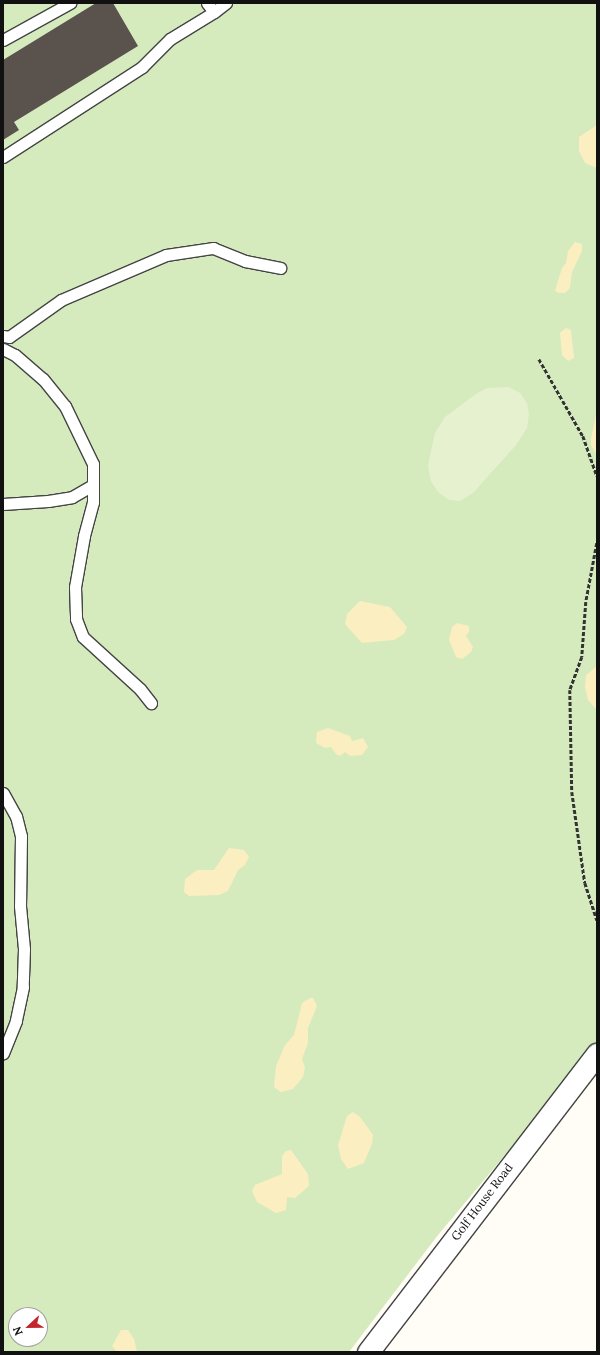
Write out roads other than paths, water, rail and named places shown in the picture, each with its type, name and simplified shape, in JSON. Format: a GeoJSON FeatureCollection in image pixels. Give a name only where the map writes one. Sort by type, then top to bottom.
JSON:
{"type":"FeatureCollection","features":[{"type":"Feature","properties":{"kind":"street","name":"Golf House Road"},"geometry":{"type":"LineString","coordinates":[[368,1352],[597,1054]]}},
{"type":"Feature","properties":{"kind":"lane"},"geometry":{"type":"LineString","coordinates":[[3,40],[70,3]]}},
{"type":"Feature","properties":{"kind":"lane"},"geometry":{"type":"LineString","coordinates":[[3,157],[142,67],[170,39],[210,7],[226,3]]}},
{"type":"Feature","properties":{"kind":"lane"},"geometry":{"type":"LineString","coordinates":[[5,339],[61,300],[166,255],[213,248],[245,261],[280,268]]}},
{"type":"Feature","properties":{"kind":"lane"},"geometry":{"type":"LineString","coordinates":[[3,349],[15,355],[43,379],[65,406],[93,464],[93,502],[84,536],[75,587],[76,619],[83,637],[140,689],[151,703]]}},
{"type":"Feature","properties":{"kind":"lane"},"geometry":{"type":"LineString","coordinates":[[3,504],[48,502],[72,497],[93,485]]}},
{"type":"Feature","properties":{"kind":"lane"},"geometry":{"type":"LineString","coordinates":[[3,793],[16,816],[21,836],[20,906],[24,950],[23,988],[16,1022],[3,1053]]}}]}
